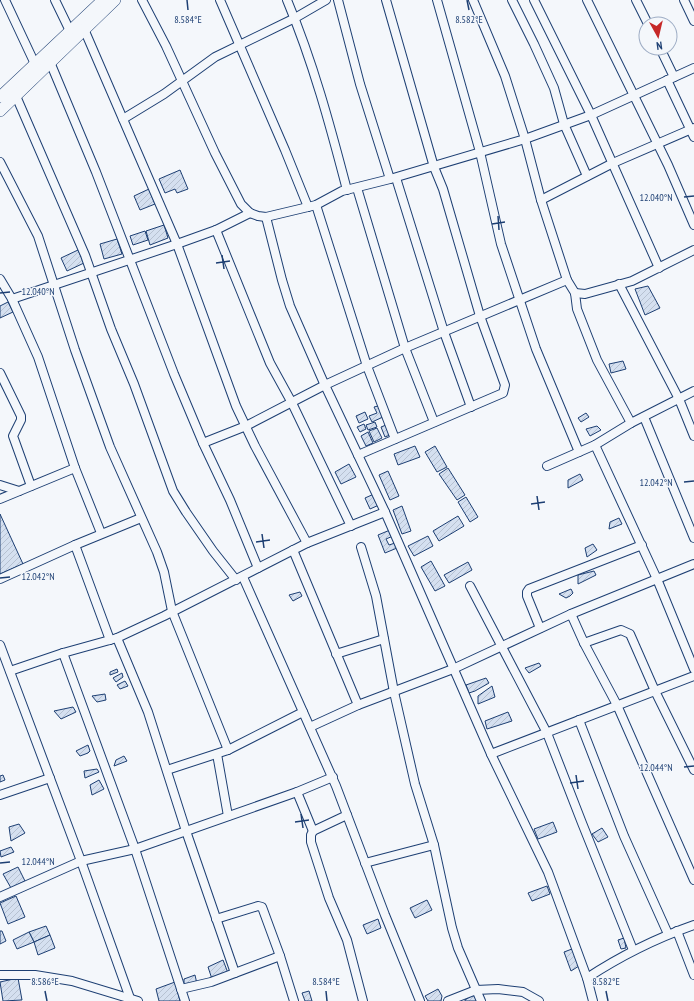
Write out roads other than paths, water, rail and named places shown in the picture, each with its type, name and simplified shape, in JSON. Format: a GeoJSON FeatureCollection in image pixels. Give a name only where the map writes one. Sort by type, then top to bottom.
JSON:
{"type":"FeatureCollection","features":[{"type":"Feature","properties":{"kind":"main road"},"geometry":{"type":"LineString","coordinates":[[0,111],[35,64],[103,0]]}},
{"type":"Feature","properties":{"kind":"main road"},"geometry":{"type":"LineString","coordinates":[[0,97],[13,92],[50,62],[115,0]]}},
{"type":"Feature","properties":{"kind":"street"},"geometry":{"type":"LineString","coordinates":[[5,0],[35,64]]}},
{"type":"Feature","properties":{"kind":"street"},"geometry":{"type":"LineString","coordinates":[[55,0],[70,31]]}},
{"type":"Feature","properties":{"kind":"street"},"geometry":{"type":"LineString","coordinates":[[142,0],[182,81],[215,154],[241,204],[250,213],[266,217],[312,206],[342,191],[434,167],[524,139],[591,115],[694,68]]}},
{"type":"Feature","properties":{"kind":"street"},"geometry":{"type":"LineString","coordinates":[[220,0],[285,150],[312,206],[367,366],[395,439]]}},
{"type":"Feature","properties":{"kind":"street"},"geometry":{"type":"LineString","coordinates":[[287,0],[302,35],[326,111],[347,190]]}},
{"type":"Feature","properties":{"kind":"street"},"geometry":{"type":"LineString","coordinates":[[123,119],[164,94],[215,58],[295,18],[326,0]]}},
{"type":"Feature","properties":{"kind":"street"},"geometry":{"type":"LineString","coordinates":[[338,0],[360,84],[471,407]]}},
{"type":"Feature","properties":{"kind":"street"},"geometry":{"type":"LineString","coordinates":[[358,455],[503,393],[505,389],[505,385],[480,316],[443,189],[434,167],[386,0]]}},
{"type":"Feature","properties":{"kind":"street"},"geometry":{"type":"LineString","coordinates":[[437,0],[480,152],[501,244],[536,349],[579,452]]}},
{"type":"Feature","properties":{"kind":"street"},"geometry":{"type":"LineString","coordinates":[[473,0],[505,76],[541,200],[567,280],[575,293],[577,309],[597,360],[631,423]]}},
{"type":"Feature","properties":{"kind":"street"},"geometry":{"type":"LineString","coordinates":[[512,0],[554,88],[564,124],[587,176]]}},
{"type":"Feature","properties":{"kind":"street"},"geometry":{"type":"LineString","coordinates":[[534,0],[591,115],[659,268]]}},
{"type":"Feature","properties":{"kind":"street"},"geometry":{"type":"LineString","coordinates":[[587,0],[658,144],[694,225]]}},
{"type":"Feature","properties":{"kind":"street"},"geometry":{"type":"LineString","coordinates":[[636,0],[644,16]]}},
{"type":"Feature","properties":{"kind":"street"},"geometry":{"type":"LineString","coordinates":[[684,0],[694,21]]}},
{"type":"Feature","properties":{"kind":"street"},"geometry":{"type":"LineString","coordinates":[[84,29],[177,244],[236,406],[255,446],[307,543]]}},
{"type":"Feature","properties":{"kind":"street"},"geometry":{"type":"LineString","coordinates":[[541,200],[613,163],[693,131],[663,56]]}},
{"type":"Feature","properties":{"kind":"street"},"geometry":{"type":"LineString","coordinates":[[50,62],[96,172],[174,374],[203,443],[230,500],[258,568]]}},
{"type":"Feature","properties":{"kind":"street"},"geometry":{"type":"LineString","coordinates":[[13,92],[92,272],[111,328],[134,384],[173,491],[213,551],[239,578],[304,712],[348,815],[385,915],[420,1001]]}},
{"type":"Feature","properties":{"kind":"street"},"geometry":{"type":"LineString","coordinates":[[0,162],[38,236],[75,350],[110,447],[157,552],[164,572],[172,611],[228,750]]}},
{"type":"Feature","properties":{"kind":"street"},"geometry":{"type":"LineString","coordinates":[[357,188],[405,348],[434,422]]}},
{"type":"Feature","properties":{"kind":"street"},"geometry":{"type":"LineString","coordinates":[[12,299],[216,230],[250,213]]}},
{"type":"Feature","properties":{"kind":"street"},"geometry":{"type":"LineString","coordinates":[[266,217],[290,306],[385,512],[491,754],[548,872],[587,978],[593,1001]]}},
{"type":"Feature","properties":{"kind":"street"},"geometry":{"type":"LineString","coordinates":[[216,230],[260,342],[292,402],[351,526]]}},
{"type":"Feature","properties":{"kind":"street"},"geometry":{"type":"LineString","coordinates":[[575,293],[585,294],[632,280],[694,250]]}},
{"type":"Feature","properties":{"kind":"street"},"geometry":{"type":"LineString","coordinates":[[0,279],[12,299],[42,369],[75,468],[101,533]]}},
{"type":"Feature","properties":{"kind":"street"},"geometry":{"type":"LineString","coordinates":[[203,443],[246,426],[326,385],[405,348],[567,280]]}},
{"type":"Feature","properties":{"kind":"street"},"geometry":{"type":"LineString","coordinates":[[619,284],[679,399],[694,436]]}},
{"type":"Feature","properties":{"kind":"street"},"geometry":{"type":"LineString","coordinates":[[0,373],[21,416],[21,420],[13,436],[31,486]]}},
{"type":"Feature","properties":{"kind":"street"},"geometry":{"type":"LineString","coordinates":[[547,466],[595,445],[631,423],[694,391]]}},
{"type":"Feature","properties":{"kind":"street"},"geometry":{"type":"LineString","coordinates":[[644,417],[694,538]]}},
{"type":"Feature","properties":{"kind":"street"},"geometry":{"type":"LineString","coordinates":[[595,445],[642,545],[694,669]]}},
{"type":"Feature","properties":{"kind":"street"},"geometry":{"type":"LineString","coordinates":[[0,499],[75,468]]}},
{"type":"Feature","properties":{"kind":"street"},"geometry":{"type":"LineString","coordinates":[[0,484],[19,491]]}},
{"type":"Feature","properties":{"kind":"street"},"geometry":{"type":"LineString","coordinates":[[10,670],[63,652],[113,639],[164,616],[307,543],[385,512]]}},
{"type":"Feature","properties":{"kind":"street"},"geometry":{"type":"LineString","coordinates":[[0,579],[75,544],[141,518]]}},
{"type":"Feature","properties":{"kind":"street"},"geometry":{"type":"LineString","coordinates":[[75,544],[113,639],[148,712],[186,831],[235,973]]}},
{"type":"Feature","properties":{"kind":"street"},"geometry":{"type":"LineString","coordinates":[[540,628],[527,596],[529,589],[642,545]]}},
{"type":"Feature","properties":{"kind":"street"},"geometry":{"type":"LineString","coordinates":[[361,547],[376,596],[394,692],[414,784],[434,845],[452,928],[458,948],[481,1001]]}},
{"type":"Feature","properties":{"kind":"street"},"geometry":{"type":"LineString","coordinates":[[293,550],[358,706]]}},
{"type":"Feature","properties":{"kind":"street"},"geometry":{"type":"LineString","coordinates":[[310,727],[358,706],[453,669],[571,614],[694,564]]}},
{"type":"Feature","properties":{"kind":"street"},"geometry":{"type":"LineString","coordinates":[[470,586],[503,646],[547,733],[633,950]]}},
{"type":"Feature","properties":{"kind":"street"},"geometry":{"type":"LineString","coordinates":[[571,614],[584,643],[618,706],[694,880]]}},
{"type":"Feature","properties":{"kind":"street"},"geometry":{"type":"LineString","coordinates":[[584,643],[621,630],[630,634],[655,691],[694,770]]}},
{"type":"Feature","properties":{"kind":"street"},"geometry":{"type":"LineString","coordinates":[[336,654],[384,639]]}},
{"type":"Feature","properties":{"kind":"street"},"geometry":{"type":"LineString","coordinates":[[0,645],[133,1000]]}},
{"type":"Feature","properties":{"kind":"street"},"geometry":{"type":"LineString","coordinates":[[63,652],[135,849],[185,1001]]}},
{"type":"Feature","properties":{"kind":"street"},"geometry":{"type":"LineString","coordinates":[[491,754],[694,676]]}},
{"type":"Feature","properties":{"kind":"street"},"geometry":{"type":"LineString","coordinates":[[167,770],[228,750],[304,712]]}},
{"type":"Feature","properties":{"kind":"street"},"geometry":{"type":"LineString","coordinates":[[579,720],[624,836],[668,934]]}},
{"type":"Feature","properties":{"kind":"street"},"geometry":{"type":"LineString","coordinates":[[217,754],[228,816]]}},
{"type":"Feature","properties":{"kind":"street"},"geometry":{"type":"LineString","coordinates":[[0,897],[81,861],[135,849],[297,792],[332,777]]}},
{"type":"Feature","properties":{"kind":"street"},"geometry":{"type":"LineString","coordinates":[[0,795],[50,778]]}},
{"type":"Feature","properties":{"kind":"street"},"geometry":{"type":"LineString","coordinates":[[297,792],[313,831],[311,835],[314,853],[329,898],[347,940],[364,1001]]}},
{"type":"Feature","properties":{"kind":"street"},"geometry":{"type":"LineString","coordinates":[[313,831],[348,815]]}},
{"type":"Feature","properties":{"kind":"street"},"geometry":{"type":"LineString","coordinates":[[365,863],[434,845]]}},
{"type":"Feature","properties":{"kind":"street"},"geometry":{"type":"LineString","coordinates":[[216,920],[258,906],[262,907],[280,956],[294,1001]]}},
{"type":"Feature","properties":{"kind":"street"},"geometry":{"type":"LineString","coordinates":[[587,978],[633,950],[668,934],[694,925]]}},
{"type":"Feature","properties":{"kind":"street"},"geometry":{"type":"LineString","coordinates":[[676,931],[694,975]]}},
{"type":"Feature","properties":{"kind":"street"},"geometry":{"type":"LineString","coordinates":[[181,989],[211,982],[280,956]]}},
{"type":"Feature","properties":{"kind":"street"},"geometry":{"type":"LineString","coordinates":[[0,975],[35,975],[72,981],[133,1000]]}},
{"type":"Feature","properties":{"kind":"street"},"geometry":{"type":"LineString","coordinates":[[448,1001],[476,990],[498,989],[523,992],[539,1001]]}}]}
